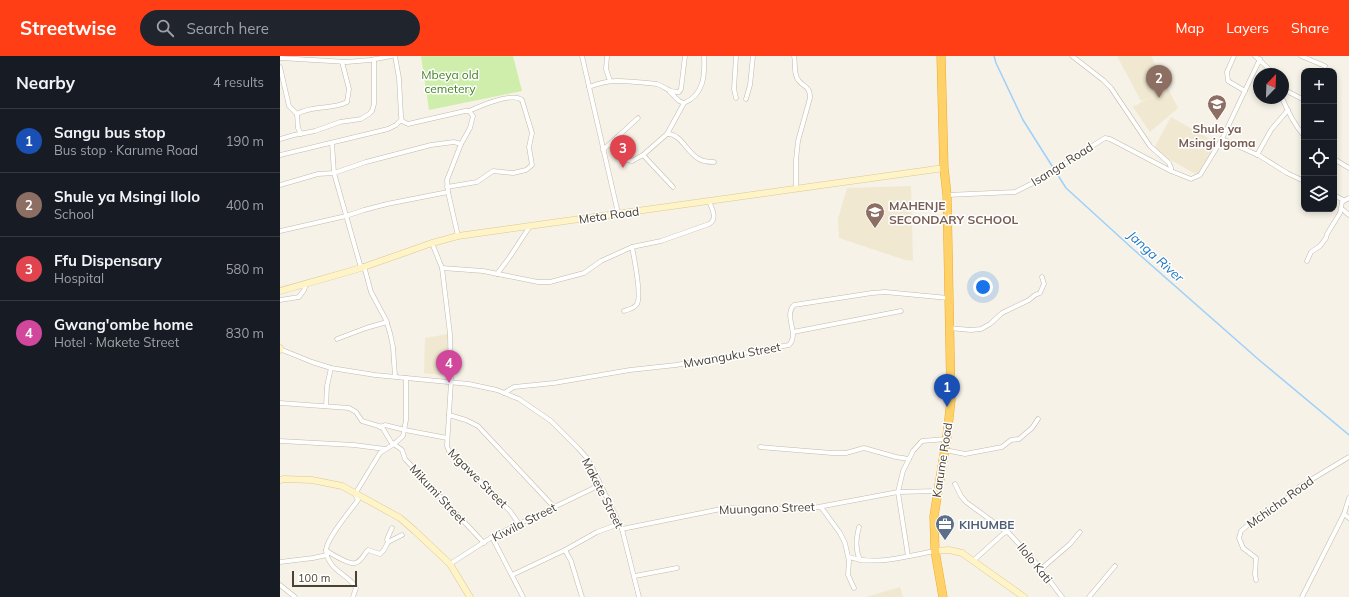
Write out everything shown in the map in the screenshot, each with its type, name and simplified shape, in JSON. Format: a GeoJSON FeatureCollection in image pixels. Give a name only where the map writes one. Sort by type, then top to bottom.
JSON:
{"type":"FeatureCollection","features":[{"type":"Feature","properties":{"kind":"highway","name":"Karume Road"},"geometry":{"type":"LineString","coordinates":[[941,56],[944,168],[947,195],[951,400],[934,516],[935,551],[943,597]]}},
{"type":"Feature","properties":{"kind":"street"},"geometry":{"type":"LineString","coordinates":[[280,58],[342,62],[374,60],[392,56]]}},
{"type":"Feature","properties":{"kind":"street"},"geometry":{"type":"LineString","coordinates":[[280,155],[388,129],[396,125],[401,120],[399,78],[395,56]]}},
{"type":"Feature","properties":{"kind":"street"},"geometry":{"type":"LineString","coordinates":[[582,56],[618,214]]}},
{"type":"Feature","properties":{"kind":"street"},"geometry":{"type":"LineString","coordinates":[[607,56],[606,69],[610,81]]}},
{"type":"Feature","properties":{"kind":"street"},"geometry":{"type":"LineString","coordinates":[[670,92],[678,92],[681,89],[685,56]]}},
{"type":"Feature","properties":{"kind":"street"},"geometry":{"type":"LineString","coordinates":[[610,145],[630,162],[643,154],[667,134],[684,103],[689,101],[694,96],[703,81],[704,56]]}},
{"type":"Feature","properties":{"kind":"street"},"geometry":{"type":"LineString","coordinates":[[736,56],[734,89],[736,98]]}},
{"type":"Feature","properties":{"kind":"street"},"geometry":{"type":"LineString","coordinates":[[746,99],[750,85],[753,56]]}},
{"type":"Feature","properties":{"kind":"street"},"geometry":{"type":"LineString","coordinates":[[794,56],[796,76],[810,92],[810,98],[798,141],[796,188]]}},
{"type":"Feature","properties":{"kind":"street"},"geometry":{"type":"LineString","coordinates":[[1072,56],[1111,88],[1150,146],[1169,163],[1171,171],[1191,180],[1200,175],[1222,139],[1260,59]]}},
{"type":"Feature","properties":{"kind":"street"},"geometry":{"type":"LineString","coordinates":[[1234,56],[1227,72],[1228,82],[1245,91]]}},
{"type":"Feature","properties":{"kind":"street"},"geometry":{"type":"LineString","coordinates":[[1255,56],[1268,68]]}},
{"type":"Feature","properties":{"kind":"street"},"geometry":{"type":"LineString","coordinates":[[1301,56],[1325,66]]}},
{"type":"Feature","properties":{"kind":"street"},"geometry":{"type":"LineString","coordinates":[[280,139],[315,131],[340,122],[361,119],[370,114],[374,104],[374,60]]}},
{"type":"Feature","properties":{"kind":"street"},"geometry":{"type":"LineString","coordinates":[[297,114],[313,108],[334,107],[347,102],[349,89],[342,62]]}},
{"type":"Feature","properties":{"kind":"street"},"geometry":{"type":"LineString","coordinates":[[280,67],[289,106],[297,114],[298,128],[301,134]]}},
{"type":"Feature","properties":{"kind":"street"},"geometry":{"type":"LineString","coordinates":[[589,87],[610,81],[622,80],[657,84],[662,85],[679,101],[684,103]]}},
{"type":"Feature","properties":{"kind":"street"},"geometry":{"type":"LineString","coordinates":[[1289,92],[1301,98]]}},
{"type":"Feature","properties":{"kind":"street"},"geometry":{"type":"LineString","coordinates":[[280,231],[346,216],[364,210],[477,182],[493,171],[513,173],[526,170],[532,165],[529,147],[532,130],[520,98],[513,97],[490,102],[469,111],[465,110],[408,124],[401,120]]}},
{"type":"Feature","properties":{"kind":"street"},"geometry":{"type":"LineString","coordinates":[[1285,104],[1301,132]]}},
{"type":"Feature","properties":{"kind":"street"},"geometry":{"type":"LineString","coordinates":[[1257,155],[1271,130],[1288,110]]}},
{"type":"Feature","properties":{"kind":"street"},"geometry":{"type":"LineString","coordinates":[[458,236],[447,189],[449,174],[473,118],[472,113],[469,111]]}},
{"type":"Feature","properties":{"kind":"street"},"geometry":{"type":"LineString","coordinates":[[603,150],[638,118]]}},
{"type":"Feature","properties":{"kind":"street"},"geometry":{"type":"LineString","coordinates":[[667,134],[673,134],[676,136],[697,159],[707,162],[714,162]]}},
{"type":"Feature","properties":{"kind":"street","name":"Isanga Road"},"geometry":{"type":"LineString","coordinates":[[947,195],[1016,192],[1049,175],[1057,168],[1105,138],[1110,139],[1171,171]]}},
{"type":"Feature","properties":{"kind":"street"},"geometry":{"type":"LineString","coordinates":[[1222,139],[1257,155],[1301,180]]}},
{"type":"Feature","properties":{"kind":"street"},"geometry":{"type":"LineString","coordinates":[[280,185],[318,174],[334,173],[366,162],[431,145],[454,142],[461,144]]}},
{"type":"Feature","properties":{"kind":"street"},"geometry":{"type":"LineString","coordinates":[[332,143],[334,173],[352,241],[371,292],[387,322],[393,347],[395,376]]}},
{"type":"Feature","properties":{"kind":"street"},"geometry":{"type":"LineString","coordinates":[[643,154],[673,187]]}},
{"type":"Feature","properties":{"kind":"street"},"geometry":{"type":"LineString","coordinates":[[1337,161],[1349,168]]}},
{"type":"Feature","properties":{"kind":"street","name":"Meta Road"},"geometry":{"type":"LineString","coordinates":[[280,291],[362,267],[432,243],[458,236],[944,168]]}},
{"type":"Feature","properties":{"kind":"street"},"geometry":{"type":"LineString","coordinates":[[1337,197],[1343,200],[1349,198]]}},
{"type":"Feature","properties":{"kind":"street"},"geometry":{"type":"LineString","coordinates":[[1307,261],[1311,252],[1320,246],[1326,238],[1342,209],[1341,204],[1343,200]]}},
{"type":"Feature","properties":{"kind":"street"},"geometry":{"type":"LineString","coordinates":[[442,268],[477,270],[538,282],[559,281],[584,273],[601,261],[632,247],[661,241],[713,222],[714,218],[709,201]]}},
{"type":"Feature","properties":{"kind":"street"},"geometry":{"type":"LineString","coordinates":[[1342,209],[1349,215]]}},
{"type":"Feature","properties":{"kind":"street"},"geometry":{"type":"LineString","coordinates":[[497,274],[530,226]]}},
{"type":"Feature","properties":{"kind":"street","name":"Mgawe Street"},"geometry":{"type":"LineString","coordinates":[[432,243],[442,268],[450,334],[451,382],[447,446],[449,451],[510,511],[519,524]]}},
{"type":"Feature","properties":{"kind":"street"},"geometry":{"type":"LineString","coordinates":[[624,311],[633,308],[639,299],[635,260],[632,247]]}},
{"type":"Feature","properties":{"kind":"street"},"geometry":{"type":"LineString","coordinates":[[949,328],[974,330],[981,329],[1002,313],[1040,293],[1044,284],[1042,277]]}},
{"type":"Feature","properties":{"kind":"street"},"geometry":{"type":"LineString","coordinates":[[280,300],[299,297],[306,284]]}},
{"type":"Feature","properties":{"kind":"street","name":"Mwanguku Street"},"geometry":{"type":"LineString","coordinates":[[504,393],[514,387],[554,383],[633,370],[676,365],[789,345],[794,337],[790,312],[794,305],[885,292],[948,298]]}},
{"type":"Feature","properties":{"kind":"street"},"geometry":{"type":"LineString","coordinates":[[793,332],[901,311]]}},
{"type":"Feature","properties":{"kind":"street"},"geometry":{"type":"LineString","coordinates":[[338,339],[366,328],[387,322]]}},
{"type":"Feature","properties":{"kind":"street","name":"Makete Street"},"geometry":{"type":"LineString","coordinates":[[280,349],[331,368],[375,375],[469,384],[504,393],[551,421],[587,458],[622,529],[635,576],[639,597]]}},
{"type":"Feature","properties":{"kind":"street"},"geometry":{"type":"LineString","coordinates":[[326,406],[327,386],[331,368]]}},
{"type":"Feature","properties":{"kind":"street"},"geometry":{"type":"LineString","coordinates":[[355,494],[380,453],[403,436],[405,430],[406,378]]}},
{"type":"Feature","properties":{"kind":"street"},"geometry":{"type":"LineString","coordinates":[[280,403],[345,407],[353,409],[362,421],[380,427],[385,425],[447,438]]}},
{"type":"Feature","properties":{"kind":"street"},"geometry":{"type":"LineString","coordinates":[[449,415],[466,420],[478,426],[554,507]]}},
{"type":"Feature","properties":{"kind":"street"},"geometry":{"type":"LineString","coordinates":[[944,450],[965,454],[1002,447],[1011,440],[1019,439],[1032,428],[1038,419]]}},
{"type":"Feature","properties":{"kind":"street","name":"Mikumi Street"},"geometry":{"type":"LineString","coordinates":[[380,427],[394,444],[402,450],[405,459],[484,542]]}},
{"type":"Feature","properties":{"kind":"street"},"geometry":{"type":"LineString","coordinates":[[908,556],[898,492],[903,471],[913,451],[922,441],[946,439]]}},
{"type":"Feature","properties":{"kind":"street"},"geometry":{"type":"LineString","coordinates":[[280,441],[354,445],[385,449]]}},
{"type":"Feature","properties":{"kind":"street"},"geometry":{"type":"LineString","coordinates":[[760,447],[832,453],[846,453],[864,448],[896,457],[909,458]]}},
{"type":"Feature","properties":{"kind":"street","name":"Mchicha Road"},"geometry":{"type":"LineString","coordinates":[[1256,580],[1254,574],[1256,558],[1243,548],[1239,538],[1241,531],[1259,515],[1281,504],[1304,484],[1349,457]]}},
{"type":"Feature","properties":{"kind":"street"},"geometry":{"type":"LineString","coordinates":[[280,480],[312,480],[342,486],[400,518],[450,564],[470,597]]}},
{"type":"Feature","properties":{"kind":"street","name":"Ilolo Kati"},"geometry":{"type":"LineString","coordinates":[[956,484],[961,496],[966,502],[1006,532],[1026,551],[1062,597]]}},
{"type":"Feature","properties":{"kind":"street","name":"Kiwila Street"},"geometry":{"type":"LineString","coordinates":[[450,564],[492,537],[600,485]]}},
{"type":"Feature","properties":{"kind":"street","name":"Muungano Street"},"geometry":{"type":"LineString","coordinates":[[622,529],[726,508],[794,509],[821,507],[898,492],[937,491]]}},
{"type":"Feature","properties":{"kind":"street"},"geometry":{"type":"LineString","coordinates":[[353,597],[356,588],[354,584],[332,565],[326,550],[337,528],[358,500],[355,494]]}},
{"type":"Feature","properties":{"kind":"street"},"geometry":{"type":"LineString","coordinates":[[1302,597],[1344,514],[1349,498]]}},
{"type":"Feature","properties":{"kind":"street"},"geometry":{"type":"LineString","coordinates":[[821,507],[840,533],[845,543],[849,557],[848,576],[854,588]]}},
{"type":"Feature","properties":{"kind":"street"},"geometry":{"type":"LineString","coordinates":[[1344,514],[1349,518]]}},
{"type":"Feature","properties":{"kind":"street"},"geometry":{"type":"LineString","coordinates":[[512,575],[565,550],[597,532],[619,524]]}},
{"type":"Feature","properties":{"kind":"street"},"geometry":{"type":"LineString","coordinates":[[859,527],[856,551],[860,560]]}},
{"type":"Feature","properties":{"kind":"street"},"geometry":{"type":"LineString","coordinates":[[388,542],[387,536],[392,528]]}},
{"type":"Feature","properties":{"kind":"street"},"geometry":{"type":"LineString","coordinates":[[973,561],[1006,532]]}},
{"type":"Feature","properties":{"kind":"street"},"geometry":{"type":"LineString","coordinates":[[1041,569],[1070,544],[1080,532]]}},
{"type":"Feature","properties":{"kind":"street"},"geometry":{"type":"LineString","coordinates":[[326,550],[331,554],[354,564],[359,561],[368,550],[380,554],[388,542],[402,535]]}},
{"type":"Feature","properties":{"kind":"street"},"geometry":{"type":"LineString","coordinates":[[492,537],[523,597]]}},
{"type":"Feature","properties":{"kind":"street"},"geometry":{"type":"LineString","coordinates":[[565,550],[571,561],[582,597]]}},
{"type":"Feature","properties":{"kind":"street"},"geometry":{"type":"LineString","coordinates":[[849,557],[860,560],[876,561],[949,550],[962,553],[1024,597]]}},
{"type":"Feature","properties":{"kind":"street"},"geometry":{"type":"LineString","coordinates":[[280,562],[327,555]]}},
{"type":"Feature","properties":{"kind":"street"},"geometry":{"type":"LineString","coordinates":[[1089,597],[1115,566]]}},
{"type":"Feature","properties":{"kind":"street"},"geometry":{"type":"LineString","coordinates":[[635,576],[677,568]]}},
{"type":"Feature","properties":{"kind":"street"},"geometry":{"type":"LineString","coordinates":[[280,585],[295,597]]}},
{"type":"Feature","properties":{"kind":"shaded area"},"geometry":{"type":"Polygon","coordinates":[[[1117,56],[1151,56],[1178,108],[1150,132],[1133,107],[1150,97],[1141,101],[1117,56]]]}},
{"type":"Feature","properties":{"kind":"shaded area"},"geometry":{"type":"Polygon","coordinates":[[[1171,117],[1217,143],[1199,176],[1153,150],[1171,117]]]}},
{"type":"Feature","properties":{"kind":"shaded area","name":"MAHENJE SECONDARY SCHOOL"},"geometry":{"type":"Polygon","coordinates":[[[911,186],[913,261],[905,260],[839,238],[838,219],[847,188],[911,186]]]}},
{"type":"Feature","properties":{"kind":"shaded area"},"geometry":{"type":"Polygon","coordinates":[[[448,334],[449,376],[424,373],[425,338],[448,334]]]}},
{"type":"Feature","properties":{"kind":"shaded area"},"geometry":{"type":"Polygon","coordinates":[[[900,587],[903,597],[866,597],[900,587]]]}},
{"type":"Feature","properties":{"kind":"green space","name":"Mbeya old cemetery"},"geometry":{"type":"Polygon","coordinates":[[[421,56],[513,56],[522,91],[429,110],[421,56]]]}},
{"type":"Feature","properties":{"kind":"waterway","name":"Janga River"},"geometry":{"type":"LineString","coordinates":[[994,56],[1023,120],[1066,188],[1258,359],[1349,435]]}},
{"type":"Feature","properties":{"kind":"place","name":"Shule ya Msingi Ilolo"},"geometry":{"type":"Point","coordinates":[1159,98]}},
{"type":"Feature","properties":{"kind":"place","name":"Shule ya Msingi Igoma"},"geometry":{"type":"Point","coordinates":[1217,121]}},
{"type":"Feature","properties":{"kind":"place","name":"Ffu Dispensary"},"geometry":{"type":"Point","coordinates":[623,168]}},
{"type":"Feature","properties":{"kind":"place","name":"MAHENJE SECONDARY SCHOOL"},"geometry":{"type":"Point","coordinates":[875,229]}},
{"type":"Feature","properties":{"kind":"place","name":"Gwang'ombe home"},"geometry":{"type":"Point","coordinates":[449,383]}},
{"type":"Feature","properties":{"kind":"place","name":"Sangu bus stop"},"geometry":{"type":"Point","coordinates":[947,407]}},
{"type":"Feature","properties":{"kind":"place","name":"KIHUMBE"},"geometry":{"type":"Point","coordinates":[945,541]}}]}
